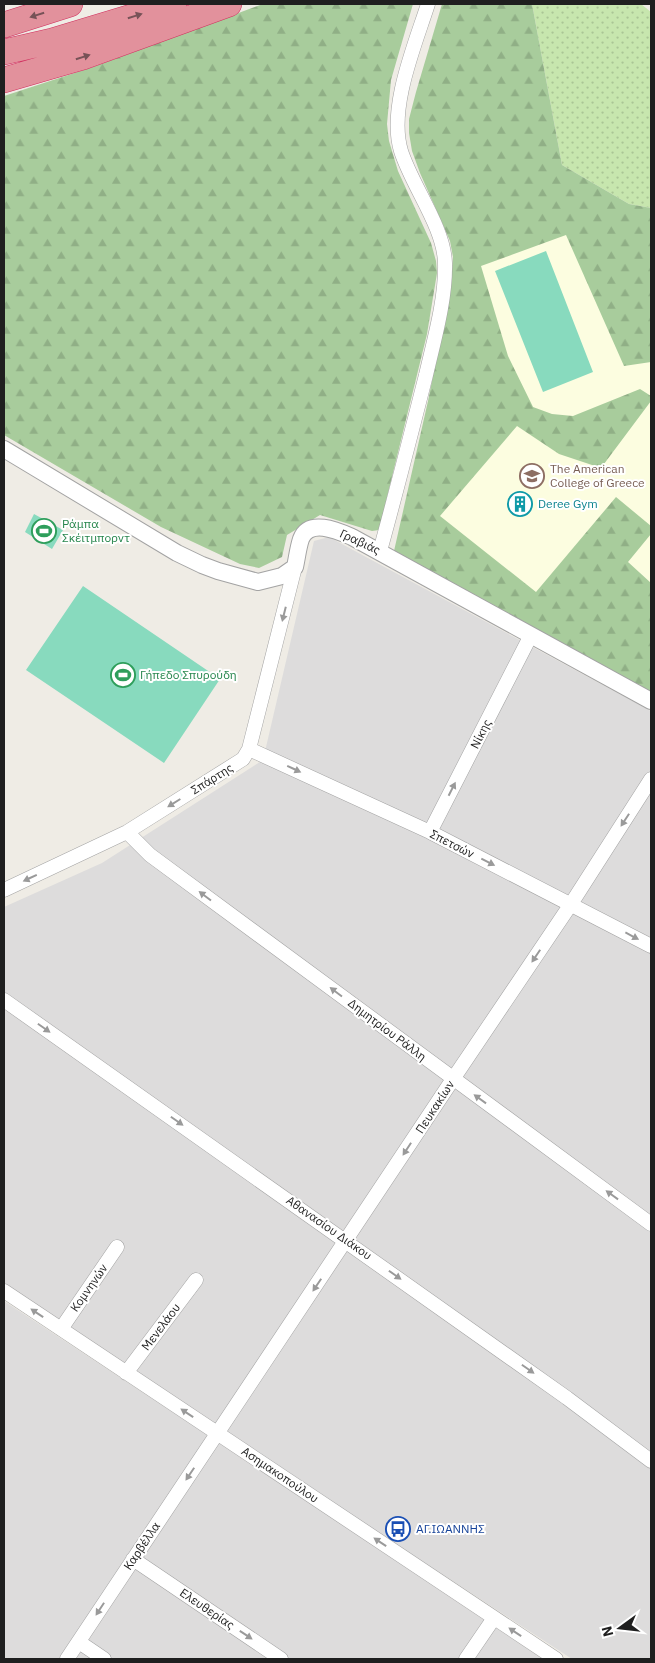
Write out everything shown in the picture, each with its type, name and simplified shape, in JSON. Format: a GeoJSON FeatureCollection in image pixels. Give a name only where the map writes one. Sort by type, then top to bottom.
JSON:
{"type":"FeatureCollection","features":[{"type":"Feature","properties":{"kind":"highway"},"geometry":{"type":"LineString","coordinates":[[4,24],[70,4]]}},
{"type":"Feature","properties":{"kind":"highway"},"geometry":{"type":"LineString","coordinates":[[4,52],[52,41],[174,4]]}},
{"type":"Feature","properties":{"kind":"highway"},"geometry":{"type":"LineString","coordinates":[[4,80],[83,57],[229,4]]}},
{"type":"Feature","properties":{"kind":"street"},"geometry":{"type":"LineString","coordinates":[[380,551],[435,334],[444,274],[445,262],[440,241],[401,151],[397,134],[397,116],[403,86],[428,4]]}},
{"type":"Feature","properties":{"kind":"street"},"geometry":{"type":"LineString","coordinates":[[4,449],[177,553],[202,565],[258,582],[282,576],[294,567]]}},
{"type":"Feature","properties":{"kind":"street","name":"Γραβιάς"},"geometry":{"type":"LineString","coordinates":[[294,567],[302,538],[309,531],[324,527],[352,537],[651,702]]}},
{"type":"Feature","properties":{"kind":"street","name":"Σπάρτης"},"geometry":{"type":"LineString","coordinates":[[4,890],[127,832],[238,763],[249,749],[294,567]]}},
{"type":"Feature","properties":{"kind":"street","name":"Νίκης"},"geometry":{"type":"LineString","coordinates":[[430,832],[531,635]]}},
{"type":"Feature","properties":{"kind":"street","name":"Σπετσών"},"geometry":{"type":"LineString","coordinates":[[249,749],[430,832],[651,946]]}},
{"type":"Feature","properties":{"kind":"street","name":"Πευκακίων"},"geometry":{"type":"LineString","coordinates":[[217,1434],[571,904],[651,779]]}},
{"type":"Feature","properties":{"kind":"street","name":"Δημητρίου Ράλλη"},"geometry":{"type":"LineString","coordinates":[[127,832],[150,855],[651,1224]]}},
{"type":"Feature","properties":{"kind":"street","name":"Αθανασίου Διάκου"},"geometry":{"type":"LineString","coordinates":[[4,1000],[568,1398],[651,1461]]}},
{"type":"Feature","properties":{"kind":"street","name":"Κομνηνών"},"geometry":{"type":"LineString","coordinates":[[61,1329],[117,1247]]}},
{"type":"Feature","properties":{"kind":"street","name":"Μενελάου"},"geometry":{"type":"LineString","coordinates":[[126,1373],[196,1280]]}},
{"type":"Feature","properties":{"kind":"street","name":"Ασημακοπούλου"},"geometry":{"type":"LineString","coordinates":[[4,1291],[556,1659]]}},
{"type":"Feature","properties":{"kind":"street","name":"Καρβέλλα"},"geometry":{"type":"LineString","coordinates":[[68,1659],[217,1434]]}},
{"type":"Feature","properties":{"kind":"street","name":"Ελευθερίας"},"geometry":{"type":"LineString","coordinates":[[133,1559],[281,1659]]}},
{"type":"Feature","properties":{"kind":"street"},"geometry":{"type":"LineString","coordinates":[[466,1659],[494,1618]]}},
{"type":"Feature","properties":{"kind":"street"},"geometry":{"type":"LineString","coordinates":[[79,1642],[104,1659]]}},
{"type":"Feature","properties":{"kind":"shaded area","name":"The American College of Greece"},"geometry":{"type":"Polygon","coordinates":[[[651,208],[651,691],[395,550],[430,401],[455,261],[651,208]]]}},
{"type":"Feature","properties":{"kind":"shaded area"},"geometry":{"type":"Polygon","coordinates":[[[329,537],[651,711],[651,1659],[572,1659],[4,1288],[4,907],[102,863],[263,760],[314,541],[329,537]]]}},
{"type":"Feature","properties":{"kind":"shaded area"},"geometry":{"type":"Polygon","coordinates":[[[4,1301],[218,1442],[543,1659],[4,1659],[4,1301]]]}},
{"type":"Feature","properties":{"kind":"green space"},"geometry":{"type":"Polygon","coordinates":[[[263,4],[413,4],[391,80],[387,124],[389,141],[398,171],[431,243],[437,273],[427,334],[379,530],[372,531],[320,515],[287,535],[282,557],[259,568],[240,564],[161,527],[4,435],[4,96],[93,67],[263,4]]]}},
{"type":"Feature","properties":{"kind":"green space","name":"The American College of Greece"},"geometry":{"type":"Polygon","coordinates":[[[442,4],[532,4],[562,165],[629,204],[651,208],[651,362],[624,366],[566,235],[481,266],[508,356],[533,407],[552,414],[573,416],[640,389],[651,396],[651,401],[601,468],[559,454],[517,426],[440,516],[536,592],[616,497],[651,526],[651,534],[628,562],[651,583],[651,693],[394,551],[428,401],[451,285],[453,257],[450,241],[420,173],[412,151],[409,133],[409,119],[442,4]]]}},
{"type":"Feature","properties":{"kind":"green space"},"geometry":{"type":"Polygon","coordinates":[[[532,4],[641,4],[651,12],[651,208],[629,204],[562,165],[532,4]]]}},
{"type":"Feature","properties":{"kind":"green space"},"geometry":{"type":"Polygon","coordinates":[[[546,251],[593,372],[543,392],[495,271],[546,251]]]}},
{"type":"Feature","properties":{"kind":"green space","name":"Ράμπα Σκέιτμπορντ"},"geometry":{"type":"Polygon","coordinates":[[[34,514],[63,530],[52,549],[25,532],[34,514]]]}},
{"type":"Feature","properties":{"kind":"green space","name":"Γήπεδο Σπυρούδη"},"geometry":{"type":"Polygon","coordinates":[[[83,586],[220,679],[164,763],[26,670],[83,586]]]}},
{"type":"Feature","properties":{"kind":"place","name":"The American College of Greece"},"geometry":{"type":"Point","coordinates":[532,476]}},
{"type":"Feature","properties":{"kind":"place","name":"Deree Gym"},"geometry":{"type":"Point","coordinates":[520,504]}},
{"type":"Feature","properties":{"kind":"place","name":"Ράμπα Σκέιτμπορντ"},"geometry":{"type":"Point","coordinates":[44,531]}},
{"type":"Feature","properties":{"kind":"place","name":"Γήπεδο Σπυρούδη"},"geometry":{"type":"Point","coordinates":[123,675]}},
{"type":"Feature","properties":{"kind":"place","name":"ΑΓ.ΙΩΑΝΝΗΣ"},"geometry":{"type":"Point","coordinates":[398,1529]}}]}
